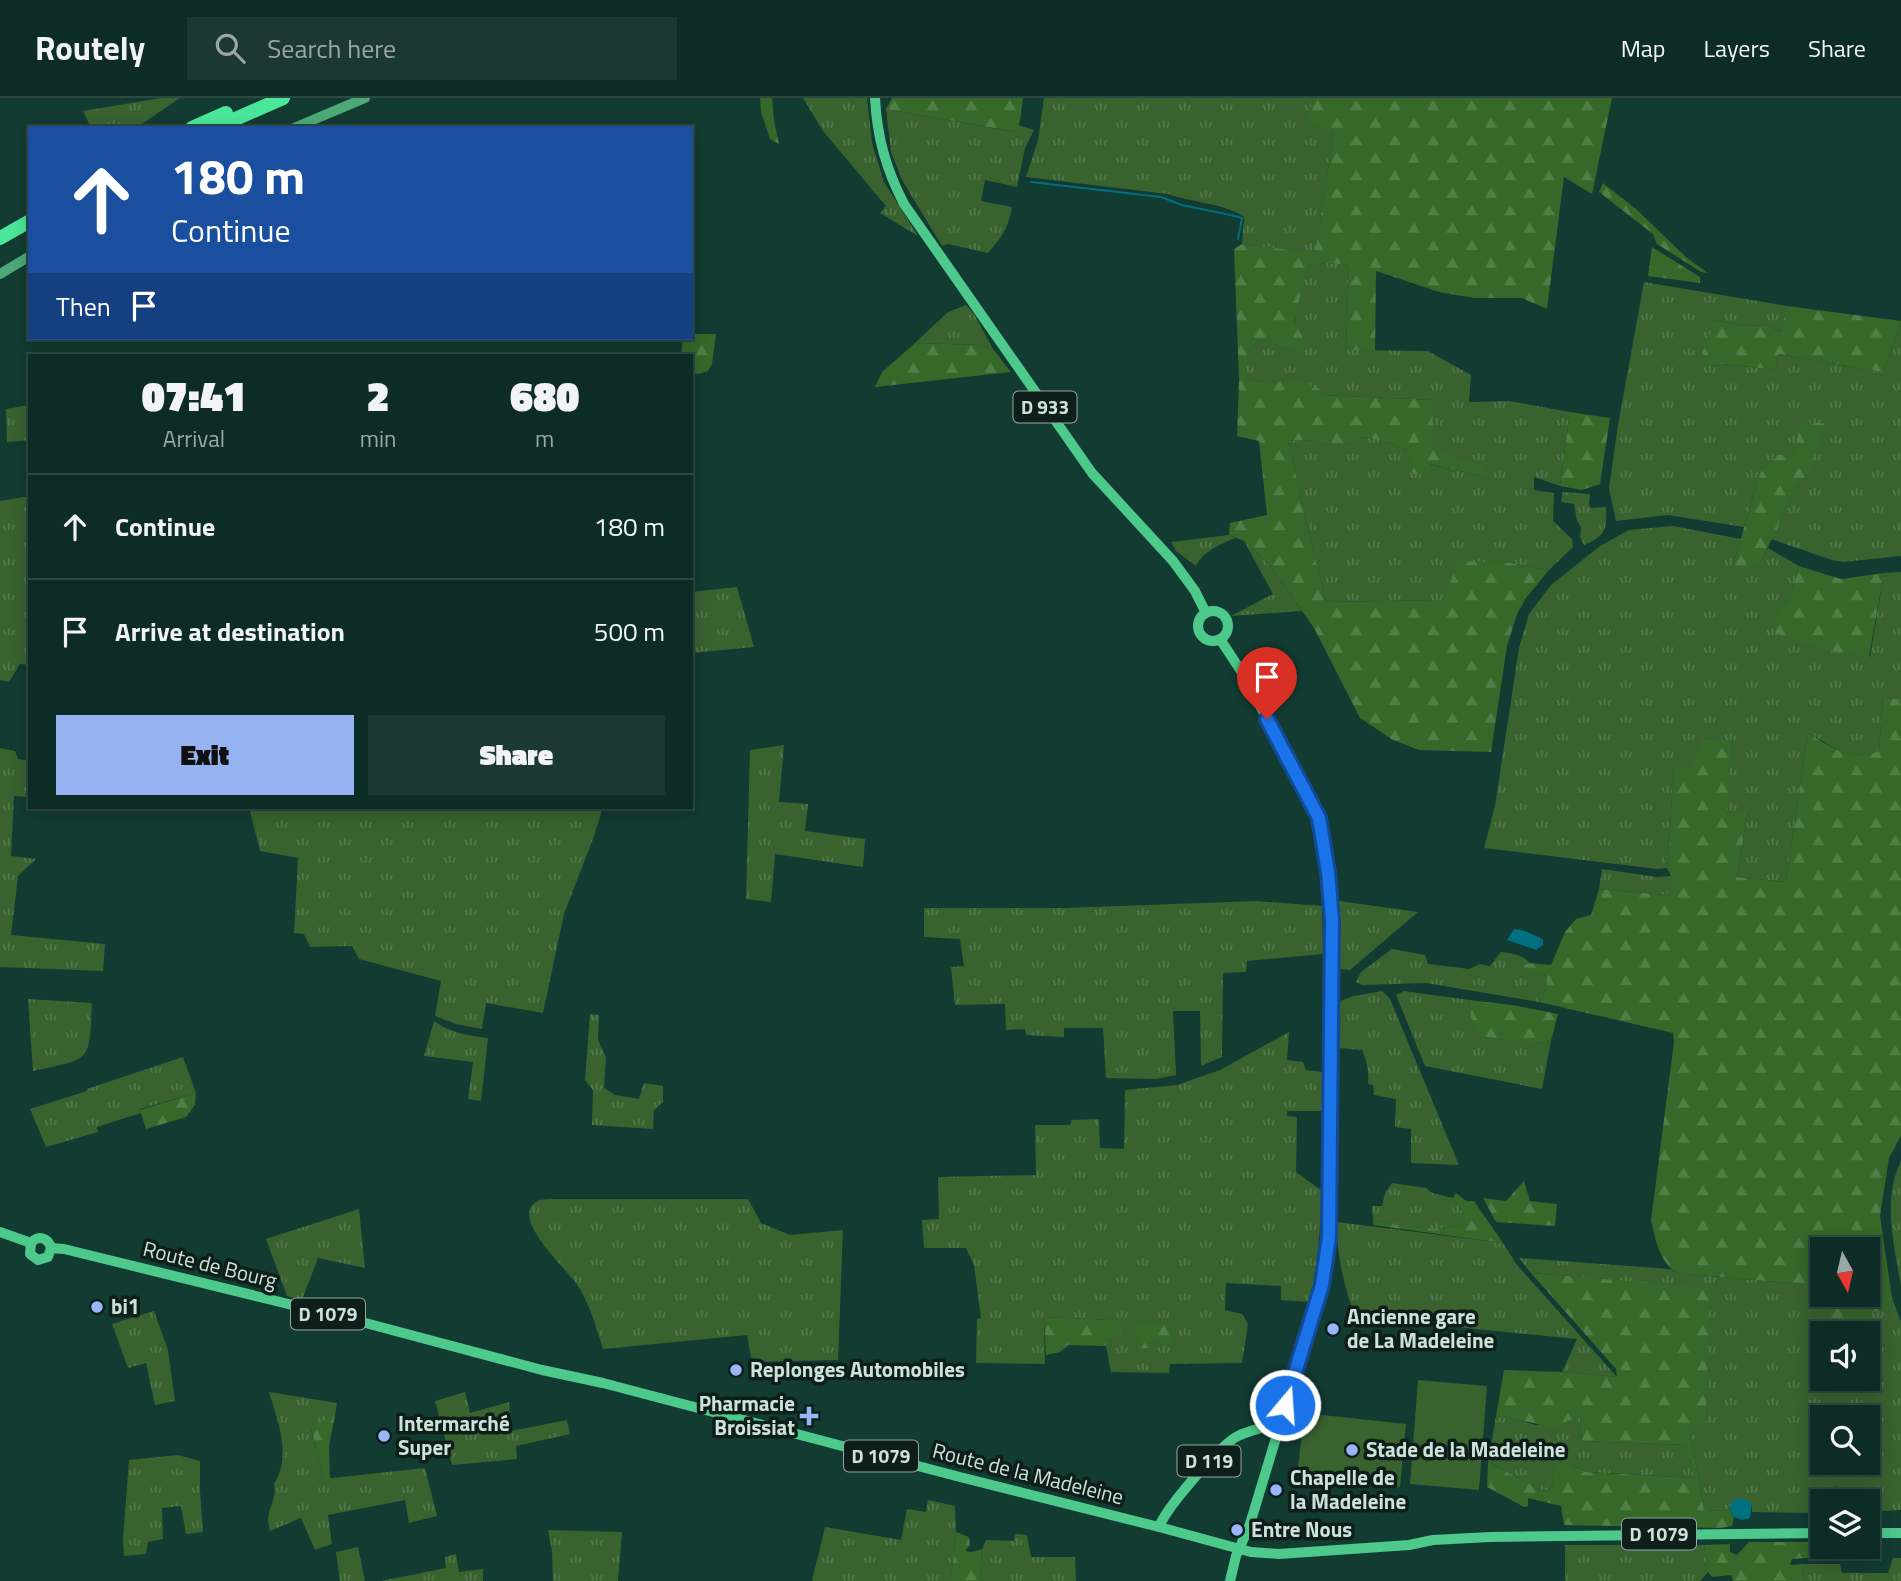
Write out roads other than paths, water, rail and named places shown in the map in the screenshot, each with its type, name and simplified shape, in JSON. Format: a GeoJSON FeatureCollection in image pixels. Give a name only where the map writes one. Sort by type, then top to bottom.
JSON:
{"type":"FeatureCollection","features":[{"type":"Feature","properties":{"kind":"highway"},"geometry":{"type":"LineString","coordinates":[[196,126],[259,98]]}},
{"type":"Feature","properties":{"kind":"highway"},"geometry":{"type":"LineString","coordinates":[[220,126],[283,98]]}},
{"type":"Feature","properties":{"kind":"highway"},"geometry":{"type":"LineString","coordinates":[[0,227],[28,211]]}},
{"type":"Feature","properties":{"kind":"highway"},"geometry":{"type":"LineString","coordinates":[[0,238],[28,222]]}},
{"type":"Feature","properties":{"kind":"main road"},"geometry":{"type":"LineString","coordinates":[[299,126],[365,98]]}},
{"type":"Feature","properties":{"kind":"main road","name":"D 933"},"geometry":{"type":"LineString","coordinates":[[875,98],[878,134],[889,173],[904,204],[1092,473],[1173,561],[1195,591],[1206,613]]}},
{"type":"Feature","properties":{"kind":"main road"},"geometry":{"type":"LineString","coordinates":[[0,274],[28,257]]}},
{"type":"Feature","properties":{"kind":"main road"},"geometry":{"type":"LineString","coordinates":[[1216,612],[1227,621],[1227,632],[1220,639],[1209,641],[1201,635],[1198,625],[1206,613],[1216,612]]}},
{"type":"Feature","properties":{"kind":"main road"},"geometry":{"type":"LineString","coordinates":[[1220,639],[1245,677],[1319,818],[1324,839],[1332,920],[1330,1222],[1322,1285],[1230,1581]]}},
{"type":"Feature","properties":{"kind":"main road"},"geometry":{"type":"LineString","coordinates":[[0,1232],[31,1243]]}},
{"type":"Feature","properties":{"kind":"main road"},"geometry":{"type":"LineString","coordinates":[[43,1238],[49,1242],[51,1248],[48,1257],[38,1260],[30,1254],[31,1243],[43,1238]]}},
{"type":"Feature","properties":{"kind":"main road","name":"Route de Bourg"},"geometry":{"type":"LineString","coordinates":[[51,1248],[65,1249],[358,1321],[542,1370],[603,1383]]}},
{"type":"Feature","properties":{"kind":"main road","name":"Route de la Madeleine"},"geometry":{"type":"LineString","coordinates":[[603,1383],[1240,1550]]}},
{"type":"Feature","properties":{"kind":"main road","name":"D 119"},"geometry":{"type":"LineString","coordinates":[[1159,1527],[1167,1512],[1220,1449],[1236,1436],[1280,1421]]}},
{"type":"Feature","properties":{"kind":"main road"},"geometry":{"type":"LineString","coordinates":[[1248,1529],[1253,1544],[1261,1553]]}},
{"type":"Feature","properties":{"kind":"main road","name":"D 1079"},"geometry":{"type":"LineString","coordinates":[[1240,1550],[1261,1553],[1409,1545],[1433,1540],[1490,1536],[1810,1533]]}},
{"type":"Feature","properties":{"kind":"main road"},"geometry":{"type":"LineString","coordinates":[[1880,1533],[1901,1533]]}},
{"type":"Feature","properties":{"kind":"water"},"geometry":{"type":"Polygon","coordinates":[[[1514,929],[1543,939],[1543,945],[1536,950],[1507,940],[1514,929]]]}},
{"type":"Feature","properties":{"kind":"water"},"geometry":{"type":"Polygon","coordinates":[[[1742,1498],[1752,1503],[1750,1518],[1742,1520],[1734,1517],[1729,1509],[1733,1500],[1742,1498]]]}},
{"type":"Feature","properties":{"kind":"waterway"},"geometry":{"type":"LineString","coordinates":[[1031,182],[1161,197],[1182,205],[1235,216],[1242,218],[1238,239]]}},
{"type":"Feature","properties":{"kind":"place","name":"bi1"},"geometry":{"type":"Point","coordinates":[97,1307]}},
{"type":"Feature","properties":{"kind":"place","name":"Ancienne gare de La Madeleine"},"geometry":{"type":"Point","coordinates":[1333,1329]}},
{"type":"Feature","properties":{"kind":"place","name":"Replonges Automobiles"},"geometry":{"type":"Point","coordinates":[736,1370]}},
{"type":"Feature","properties":{"kind":"place","name":"Pharmacie Broissiat"},"geometry":{"type":"Point","coordinates":[809,1416]}},
{"type":"Feature","properties":{"kind":"place","name":"Intermarché Super"},"geometry":{"type":"Point","coordinates":[384,1436]}},
{"type":"Feature","properties":{"kind":"place","name":"Stade de la Madeleine"},"geometry":{"type":"Point","coordinates":[1352,1450]}},
{"type":"Feature","properties":{"kind":"place","name":"Chapelle de la Madeleine"},"geometry":{"type":"Point","coordinates":[1276,1490]}},
{"type":"Feature","properties":{"kind":"place","name":"Entre Nous"},"geometry":{"type":"Point","coordinates":[1237,1530]}}]}
